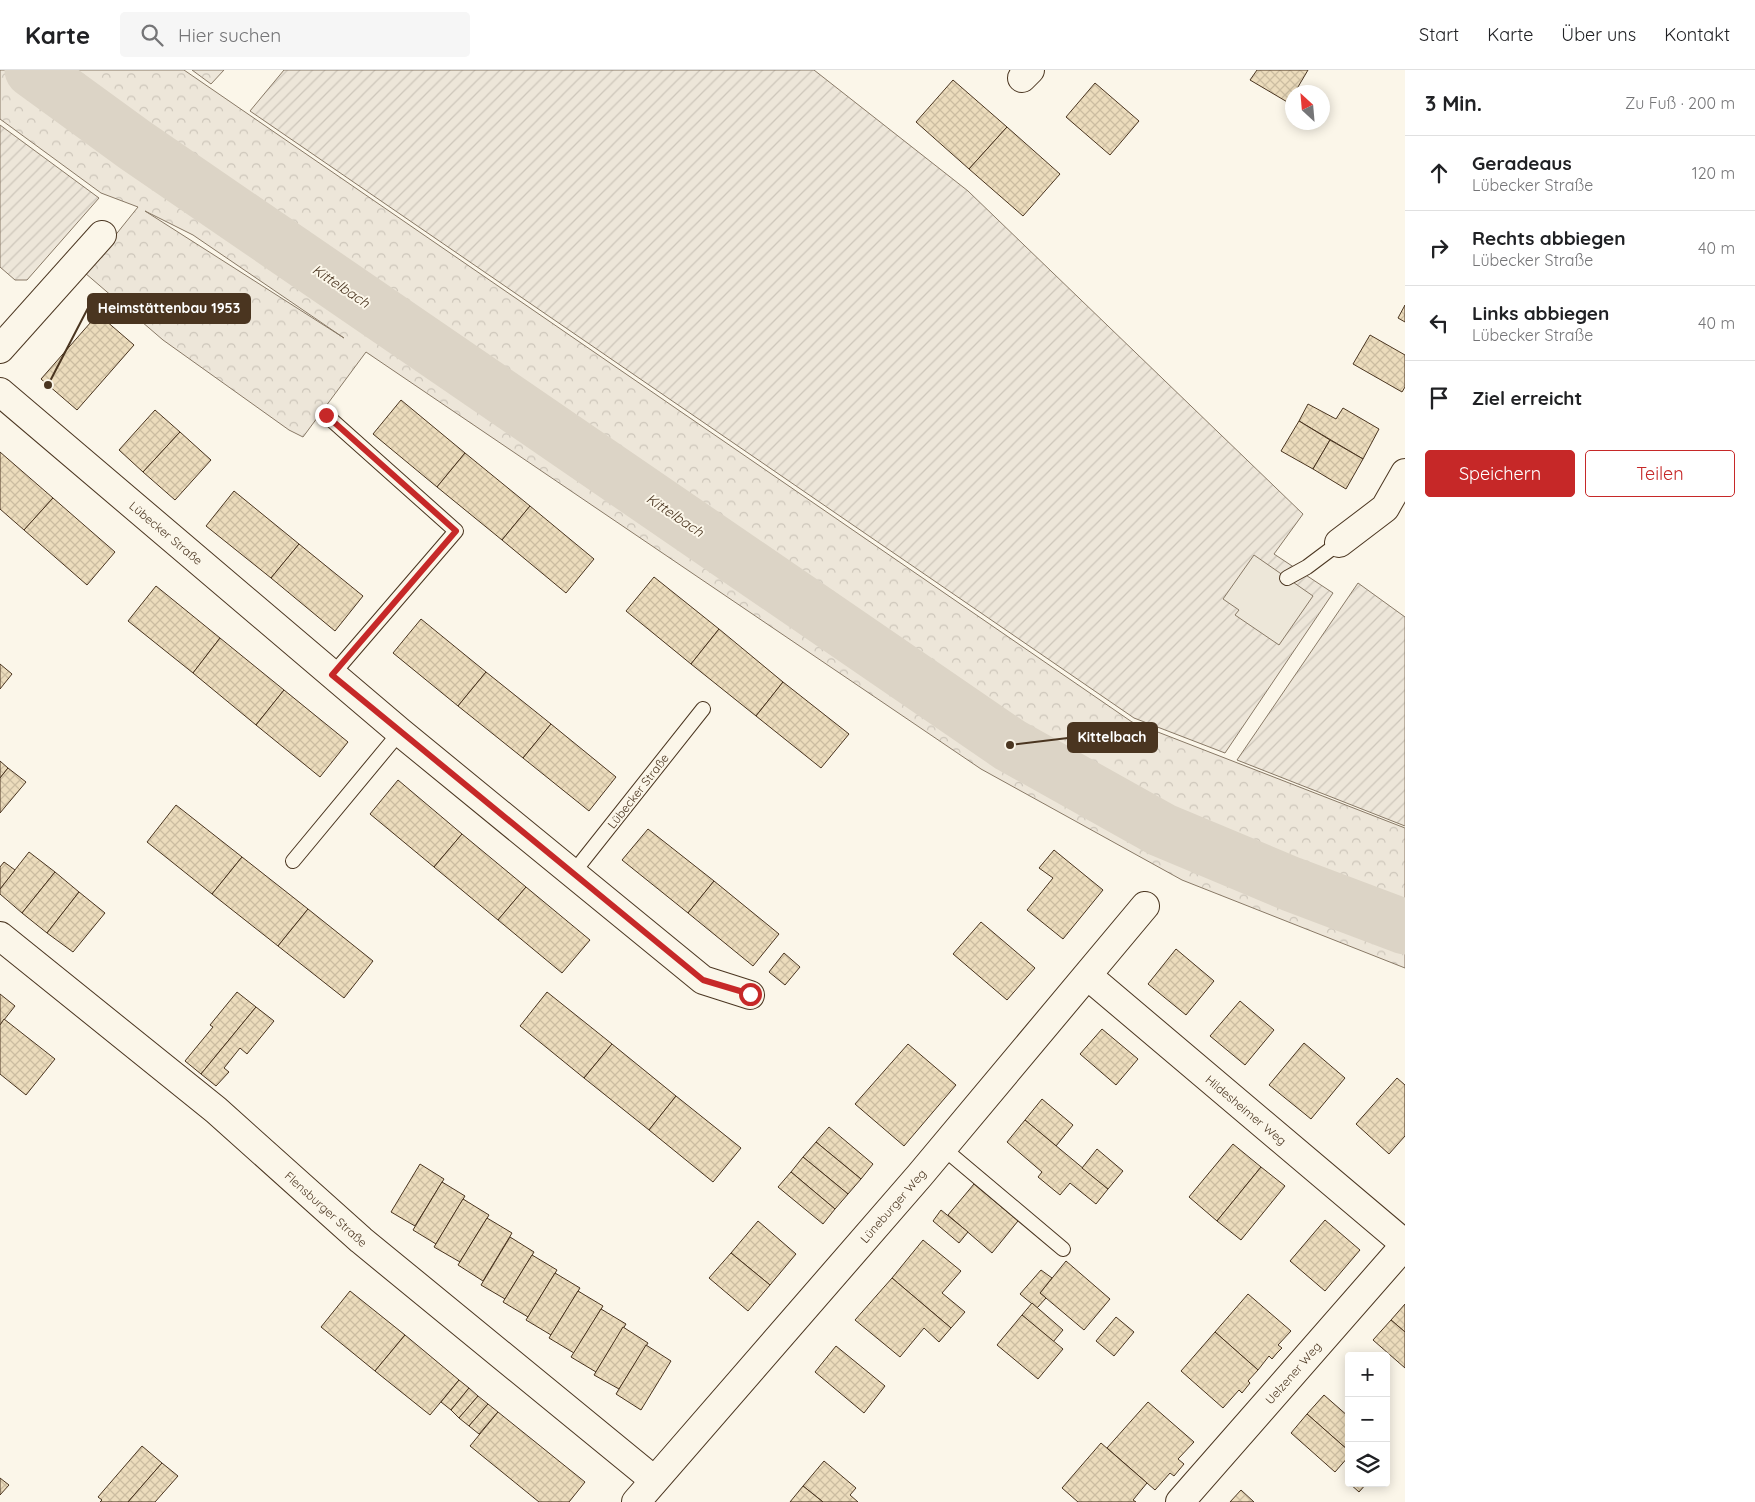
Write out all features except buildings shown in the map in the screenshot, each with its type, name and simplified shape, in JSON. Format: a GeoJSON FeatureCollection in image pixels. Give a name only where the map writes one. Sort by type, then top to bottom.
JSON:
{"type":"FeatureCollection","features":[{"type":"Feature","properties":{"kind":"street"},"geometry":{"type":"LineString","coordinates":[[0,349],[102,234]]}},
{"type":"Feature","properties":{"kind":"street","name":"Lübecker Straße"},"geometry":{"type":"LineString","coordinates":[[0,392],[400,732],[703,980],[750,994]]}},
{"type":"Feature","properties":{"kind":"street"},"geometry":{"type":"LineString","coordinates":[[1339,543],[1385,508],[1405,473]]}},
{"type":"Feature","properties":{"kind":"street","name":"Lüneburger Weg"},"geometry":{"type":"LineString","coordinates":[[636,1502],[943,1148],[1146,906]]}},
{"type":"Feature","properties":{"kind":"street","name":"Flensburger Straße"},"geometry":{"type":"LineString","coordinates":[[0,936],[216,1110],[361,1240],[654,1480]]}},
{"type":"Feature","properties":{"kind":"street","name":"Hildesheimer Weg"},"geometry":{"type":"LineString","coordinates":[[1088,976],[1405,1245]]}},
{"type":"Feature","properties":{"kind":"street","name":"Uelzener Weg"},"geometry":{"type":"LineString","coordinates":[[1180,1502],[1405,1245]]}},
{"type":"Feature","properties":{"kind":"lane"},"geometry":{"type":"LineString","coordinates":[[326,415],[456,531],[332,675]]}},
{"type":"Feature","properties":{"kind":"lane"},"geometry":{"type":"LineString","coordinates":[[1287,578],[1307,567],[1339,543]]}},
{"type":"Feature","properties":{"kind":"lane","name":"Lübecker Straße"},"geometry":{"type":"LineString","coordinates":[[573,873],[703,709]]}},
{"type":"Feature","properties":{"kind":"lane"},"geometry":{"type":"LineString","coordinates":[[293,861],[400,732]]}},
{"type":"Feature","properties":{"kind":"lane"},"geometry":{"type":"LineString","coordinates":[[943,1148],[1063,1249]]}},
{"type":"Feature","properties":{"kind":"green space"},"geometry":{"type":"Polygon","coordinates":[[[0,70],[184,70],[1132,722],[1405,828],[1405,968],[1182,880],[981,769],[366,352],[303,437],[289,430],[163,340],[85,273],[138,207],[101,193],[0,119],[0,70]],[[145,211],[344,338],[193,235],[145,211]]]}},
{"type":"Feature","properties":{"kind":"green space"},"geometry":{"type":"Polygon","coordinates":[[[192,70],[224,70],[211,84],[192,70]]]}},
{"type":"Feature","properties":{"kind":"green space"},"geometry":{"type":"Polygon","coordinates":[[[284,70],[814,70],[968,191],[1303,514],[1274,554],[1333,593],[1225,753],[1134,718],[250,111],[284,70]]]}},
{"type":"Feature","properties":{"kind":"green space"},"geometry":{"type":"Polygon","coordinates":[[[0,125],[99,198],[27,280],[15,280],[0,267],[0,125]]]}},
{"type":"Feature","properties":{"kind":"green space"},"geometry":{"type":"Polygon","coordinates":[[[1358,583],[1405,617],[1405,826],[1237,760],[1358,583]]]}},
{"type":"Feature","properties":{"kind":"shaded area"},"geometry":{"type":"Polygon","coordinates":[[[1254,555],[1313,596],[1279,645],[1235,615],[1239,610],[1223,599],[1254,555]]]}},
{"type":"Feature","properties":{"kind":"waterway","name":"Kittelbach"},"geometry":{"type":"LineString","coordinates":[[32,70],[135,145],[1010,745],[1162,830],[1291,884],[1405,927]]}},
{"type":"Feature","properties":{"kind":"place","name":"Heimstättenbau 1953"},"geometry":{"type":"Point","coordinates":[48,385]}},
{"type":"Feature","properties":{"kind":"place","name":"Kittelbach"},"geometry":{"type":"Point","coordinates":[1010,745]}},
{"type":"Feature","properties":{"kind":"route"},"geometry":{"type":"LineString","coordinates":[[326,415],[456,531],[332,675],[703,980],[750,994]]}}]}
